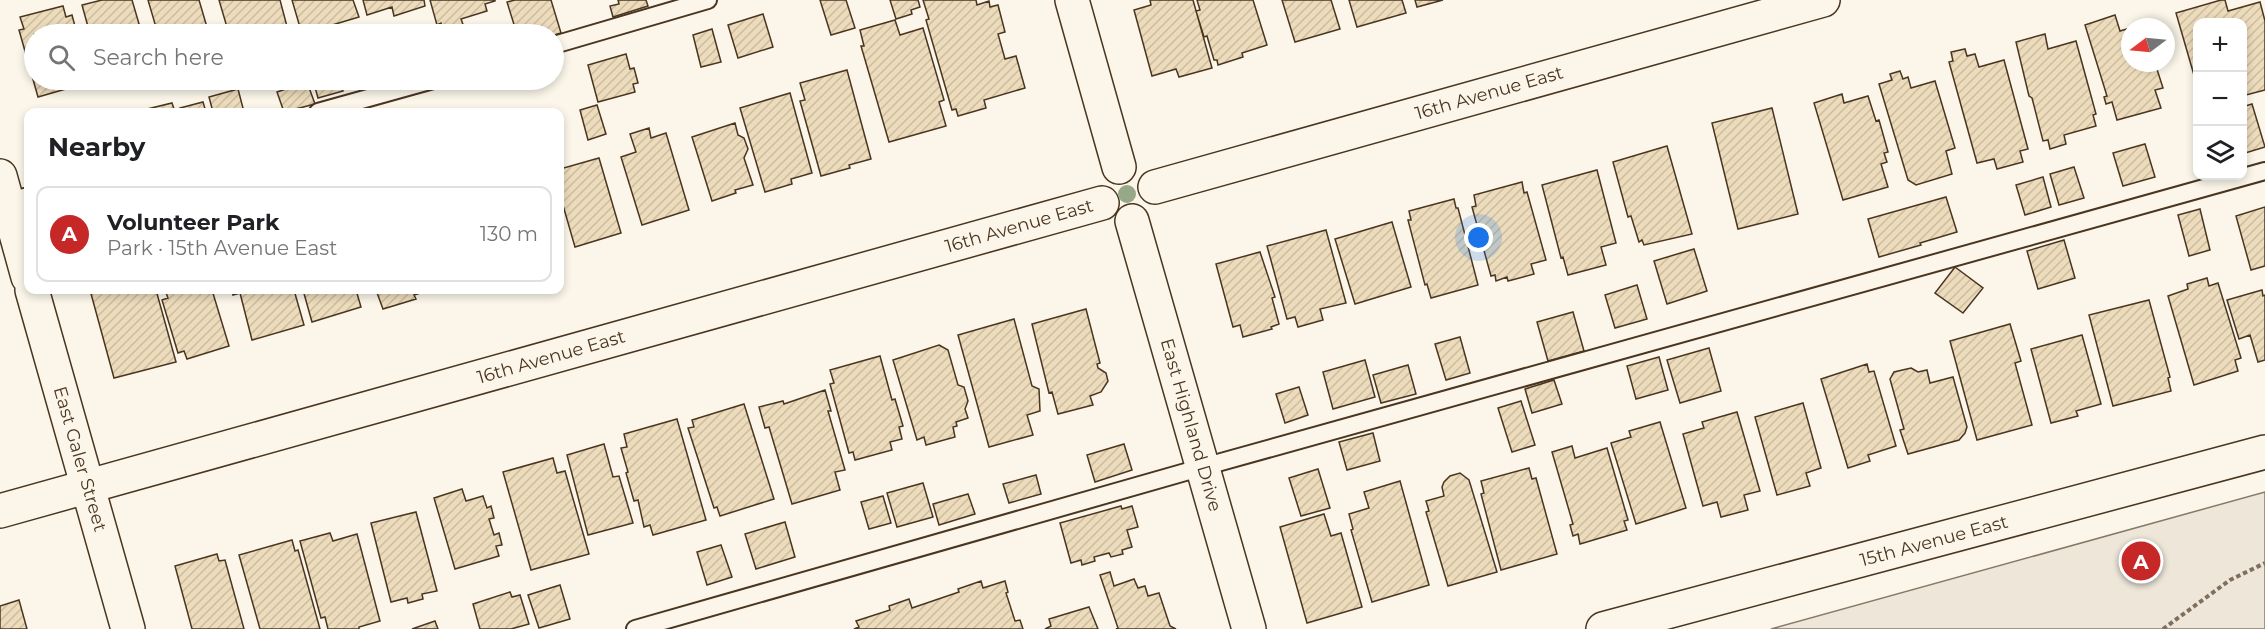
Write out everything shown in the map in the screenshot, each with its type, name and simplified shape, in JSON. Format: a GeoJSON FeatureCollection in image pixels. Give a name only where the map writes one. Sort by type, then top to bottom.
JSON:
{"type":"FeatureCollection","features":[{"type":"Feature","properties":{"kind":"street"},"geometry":{"type":"LineString","coordinates":[[1072,0],[1119,167]]}},
{"type":"Feature","properties":{"kind":"street","name":"16th Avenue East"},"geometry":{"type":"LineString","coordinates":[[1155,187],[1823,0]]}},
{"type":"Feature","properties":{"kind":"street"},"geometry":{"type":"LineString","coordinates":[[1133,166],[1141,169],[1149,175],[1155,187],[1155,201],[1151,210],[1132,221],[1110,215],[1102,202],[1103,182],[1108,174],[1119,167],[1133,166]]}},
{"type":"Feature","properties":{"kind":"street"},"geometry":{"type":"LineString","coordinates":[[9,195],[24,260]]}},
{"type":"Feature","properties":{"kind":"street","name":"16th Avenue East"},"geometry":{"type":"LineString","coordinates":[[0,511],[1102,202]]}},
{"type":"Feature","properties":{"kind":"street","name":"East Highland Drive"},"geometry":{"type":"LineString","coordinates":[[1132,221],[1249,629]]}},
{"type":"Feature","properties":{"kind":"street","name":"East Galer Street"},"geometry":{"type":"LineString","coordinates":[[33,294],[128,629]]}},
{"type":"Feature","properties":{"kind":"street","name":"15th Avenue East"},"geometry":{"type":"LineString","coordinates":[[1603,629],[2265,452]]}},
{"type":"Feature","properties":{"kind":"lane"},"geometry":{"type":"LineString","coordinates":[[564,42],[708,0]]}},
{"type":"Feature","properties":{"kind":"lane"},"geometry":{"type":"LineString","coordinates":[[332,108],[397,90]]}},
{"type":"Feature","properties":{"kind":"lane"},"geometry":{"type":"LineString","coordinates":[[635,629],[1203,467],[2265,171]]}},
{"type":"Feature","properties":{"kind":"path"},"geometry":{"type":"LineString","coordinates":[[2163,629],[2230,580],[2265,563]]}},
{"type":"Feature","properties":{"kind":"shaded area"},"geometry":{"type":"Polygon","coordinates":[[[2265,492],[2265,629],[1771,629],[2265,492]]]}},
{"type":"Feature","properties":{"kind":"building"},"geometry":{"type":"Polygon","coordinates":[[[102,0],[132,0],[139,24],[87,24],[82,5],[102,0]]]}},
{"type":"Feature","properties":{"kind":"building"},"geometry":{"type":"Polygon","coordinates":[[[148,0],[199,0],[206,24],[155,24],[148,0]]]}},
{"type":"Feature","properties":{"kind":"building"},"geometry":{"type":"Polygon","coordinates":[[[219,0],[280,0],[286,24],[226,24],[219,0]]]}},
{"type":"Feature","properties":{"kind":"building"},"geometry":{"type":"Polygon","coordinates":[[[292,0],[353,0],[359,17],[336,24],[299,24],[292,0]]]}},
{"type":"Feature","properties":{"kind":"building"},"geometry":{"type":"Polygon","coordinates":[[[363,0],[424,0],[425,6],[394,16],[392,7],[367,15],[363,0]]]}},
{"type":"Feature","properties":{"kind":"building"},"geometry":{"type":"Polygon","coordinates":[[[430,0],[495,0],[485,4],[487,11],[461,19],[463,24],[437,24],[430,0]]]}},
{"type":"Feature","properties":{"kind":"building"},"geometry":{"type":"Polygon","coordinates":[[[551,0],[558,24],[514,24],[507,2],[551,0]]]}},
{"type":"Feature","properties":{"kind":"building"},"geometry":{"type":"Polygon","coordinates":[[[618,0],[646,0],[648,6],[613,17],[610,6],[619,4],[618,0]]]}},
{"type":"Feature","properties":{"kind":"building"},"geometry":{"type":"Polygon","coordinates":[[[820,0],[846,0],[855,28],[831,35],[820,0]]]}},
{"type":"Feature","properties":{"kind":"building"},"geometry":{"type":"Polygon","coordinates":[[[890,0],[918,0],[920,7],[911,10],[912,14],[896,19],[890,0]]]}},
{"type":"Feature","properties":{"kind":"building"},"geometry":{"type":"Polygon","coordinates":[[[923,0],[976,0],[977,5],[989,1],[990,7],[998,5],[1005,32],[998,34],[1005,59],[1016,56],[1025,88],[984,100],[986,108],[958,116],[956,109],[952,110],[926,20],[929,19],[923,0]]]}},
{"type":"Feature","properties":{"kind":"building"},"geometry":{"type":"Polygon","coordinates":[[[1150,0],[1193,0],[1212,68],[1179,77],[1176,69],[1152,76],[1134,10],[1151,5],[1150,0]]]}},
{"type":"Feature","properties":{"kind":"building"},"geometry":{"type":"Polygon","coordinates":[[[1197,0],[1253,0],[1267,45],[1242,53],[1243,57],[1218,65],[1217,60],[1214,60],[1207,36],[1204,37],[1196,11],[1200,10],[1197,0]]]}},
{"type":"Feature","properties":{"kind":"building"},"geometry":{"type":"Polygon","coordinates":[[[1282,0],[1331,0],[1340,29],[1295,42],[1282,0]]]}},
{"type":"Feature","properties":{"kind":"building"},"geometry":{"type":"Polygon","coordinates":[[[1349,0],[1402,0],[1406,13],[1357,27],[1349,0]]]}},
{"type":"Feature","properties":{"kind":"building"},"geometry":{"type":"Polygon","coordinates":[[[1415,0],[1443,0],[1417,7],[1415,0]]]}},
{"type":"Feature","properties":{"kind":"building"},"geometry":{"type":"Polygon","coordinates":[[[2221,0],[2225,0],[2228,11],[2260,2],[2265,21],[2265,90],[2247,95],[2247,18],[2193,18],[2193,72],[2176,13],[2221,0]]]}},
{"type":"Feature","properties":{"kind":"building"},"geometry":{"type":"Polygon","coordinates":[[[63,6],[66,17],[72,15],[74,24],[24,24],[24,29],[20,17],[63,6]]]}},
{"type":"Feature","properties":{"kind":"building"},"geometry":{"type":"Polygon","coordinates":[[[763,14],[773,47],[738,58],[728,25],[763,14]]]}},
{"type":"Feature","properties":{"kind":"building"},"geometry":{"type":"Polygon","coordinates":[[[2115,15],[2121,31],[2121,72],[2158,72],[2163,88],[2155,90],[2161,108],[2117,120],[2112,102],[2106,104],[2104,97],[2107,96],[2085,25],[2115,15]]]}},
{"type":"Feature","properties":{"kind":"building"},"geometry":{"type":"Polygon","coordinates":[[[895,20],[900,35],[923,28],[944,100],[939,102],[946,126],[889,142],[861,46],[864,46],[860,30],[895,20]]]}},
{"type":"Feature","properties":{"kind":"building"},"geometry":{"type":"Polygon","coordinates":[[[24,29],[24,48],[19,30],[24,29]]]}},
{"type":"Feature","properties":{"kind":"building"},"geometry":{"type":"Polygon","coordinates":[[[712,29],[721,62],[701,67],[693,35],[712,29]]]}},
{"type":"Feature","properties":{"kind":"building"},"geometry":{"type":"Polygon","coordinates":[[[2045,34],[2048,49],[2076,41],[2096,114],[2093,115],[2096,126],[2064,135],[2066,144],[2050,149],[2048,140],[2043,141],[2016,42],[2045,34]]]}},
{"type":"Feature","properties":{"kind":"building"},"geometry":{"type":"Polygon","coordinates":[[[1965,49],[1967,56],[1975,54],[1979,67],[2004,60],[2028,149],[2020,151],[2023,162],[1997,169],[1994,159],[1977,163],[1949,62],[1953,61],[1951,52],[1965,49]]]}},
{"type":"Feature","properties":{"kind":"building"},"geometry":{"type":"Polygon","coordinates":[[[626,54],[630,69],[634,68],[638,83],[633,84],[635,92],[598,102],[588,65],[626,54]]]}},
{"type":"Feature","properties":{"kind":"building"},"geometry":{"type":"Polygon","coordinates":[[[847,70],[871,159],[821,176],[800,101],[805,100],[800,83],[847,70]]]}},
{"type":"Feature","properties":{"kind":"building"},"geometry":{"type":"Polygon","coordinates":[[[1900,71],[1903,79],[1908,77],[1911,88],[1935,81],[1955,148],[1946,151],[1952,174],[1916,185],[1908,180],[1879,84],[1892,80],[1890,74],[1900,71]]]}},
{"type":"Feature","properties":{"kind":"building"},"geometry":{"type":"Polygon","coordinates":[[[36,90],[62,90],[38,97],[36,90]]]}},
{"type":"Feature","properties":{"kind":"building"},"geometry":{"type":"Polygon","coordinates":[[[238,90],[243,108],[212,108],[209,97],[238,90]]]}},
{"type":"Feature","properties":{"kind":"building"},"geometry":{"type":"Polygon","coordinates":[[[310,90],[315,104],[300,108],[283,108],[277,92],[310,90]]]}},
{"type":"Feature","properties":{"kind":"building"},"geometry":{"type":"Polygon","coordinates":[[[316,90],[343,90],[343,91],[318,98],[316,90]]]}},
{"type":"Feature","properties":{"kind":"building"},"geometry":{"type":"Polygon","coordinates":[[[790,93],[812,173],[791,179],[792,184],[765,192],[740,108],[790,93]]]}},
{"type":"Feature","properties":{"kind":"building"},"geometry":{"type":"Polygon","coordinates":[[[1842,94],[1844,103],[1868,96],[1876,121],[1879,120],[1888,152],[1884,153],[1887,162],[1881,164],[1888,187],[1843,200],[1814,103],[1842,94]]]}},
{"type":"Feature","properties":{"kind":"building"},"geometry":{"type":"Polygon","coordinates":[[[203,102],[205,108],[180,108],[203,102]]]}},
{"type":"Feature","properties":{"kind":"building"},"geometry":{"type":"Polygon","coordinates":[[[172,103],[174,108],[151,108],[172,103]]]}},
{"type":"Feature","properties":{"kind":"building"},"geometry":{"type":"Polygon","coordinates":[[[2252,104],[2265,147],[2247,152],[2247,126],[2247,106],[2252,104]]]}},
{"type":"Feature","properties":{"kind":"building"},"geometry":{"type":"Polygon","coordinates":[[[597,105],[606,134],[588,140],[580,110],[597,105]]]}},
{"type":"Feature","properties":{"kind":"building"},"geometry":{"type":"Polygon","coordinates":[[[1772,108],[1798,214],[1738,229],[1712,123],[1772,108]]]}},
{"type":"Feature","properties":{"kind":"building"},"geometry":{"type":"Polygon","coordinates":[[[735,123],[738,135],[744,138],[748,149],[744,158],[753,185],[735,190],[736,193],[712,201],[692,137],[735,123]]]}},
{"type":"Feature","properties":{"kind":"building"},"geometry":{"type":"Polygon","coordinates":[[[649,128],[651,138],[666,133],[689,210],[642,225],[621,157],[636,152],[630,134],[649,128]]]}},
{"type":"Feature","properties":{"kind":"building"},"geometry":{"type":"Polygon","coordinates":[[[2145,144],[2155,177],[2123,186],[2113,153],[2145,144]]]}},
{"type":"Feature","properties":{"kind":"building"},"geometry":{"type":"Polygon","coordinates":[[[1667,146],[1692,234],[1644,245],[1642,240],[1639,242],[1631,216],[1628,217],[1613,162],[1667,146]]]}},
{"type":"Feature","properties":{"kind":"building"},"geometry":{"type":"Polygon","coordinates":[[[599,158],[621,233],[575,247],[564,209],[564,168],[599,158]]]}},
{"type":"Feature","properties":{"kind":"building"},"geometry":{"type":"Polygon","coordinates":[[[2074,167],[2084,198],[2059,205],[2050,174],[2074,167]]]}},
{"type":"Feature","properties":{"kind":"building"},"geometry":{"type":"Polygon","coordinates":[[[1597,170],[1616,243],[1601,247],[1606,265],[1568,275],[1563,257],[1561,258],[1542,185],[1597,170]]]}},
{"type":"Feature","properties":{"kind":"building"},"geometry":{"type":"Polygon","coordinates":[[[2043,177],[2051,207],[2025,215],[2016,185],[2043,177]]]}},
{"type":"Feature","properties":{"kind":"building"},"geometry":{"type":"Polygon","coordinates":[[[1522,182],[1524,193],[1527,192],[1546,260],[1531,264],[1534,274],[1508,281],[1507,277],[1496,281],[1495,275],[1491,276],[1472,207],[1476,206],[1474,195],[1522,182]]]}},
{"type":"Feature","properties":{"kind":"building"},"geometry":{"type":"Polygon","coordinates":[[[1946,197],[1957,232],[1879,257],[1868,219],[1946,197]]]}},
{"type":"Feature","properties":{"kind":"building"},"geometry":{"type":"Polygon","coordinates":[[[1454,199],[1478,285],[1431,298],[1427,284],[1425,285],[1408,220],[1411,220],[1409,211],[1454,199]]]}},
{"type":"Feature","properties":{"kind":"building"},"geometry":{"type":"Polygon","coordinates":[[[2265,207],[2265,266],[2251,270],[2236,216],[2265,207]]]}},
{"type":"Feature","properties":{"kind":"building"},"geometry":{"type":"Polygon","coordinates":[[[2200,209],[2210,250],[2189,256],[2178,215],[2200,209]]]}},
{"type":"Feature","properties":{"kind":"building"},"geometry":{"type":"Polygon","coordinates":[[[1392,222],[1411,287],[1355,304],[1335,239],[1392,222]]]}},
{"type":"Feature","properties":{"kind":"building"},"geometry":{"type":"Polygon","coordinates":[[[1326,230],[1346,303],[1320,309],[1323,320],[1298,327],[1295,317],[1287,319],[1267,246],[1326,230]]]}},
{"type":"Feature","properties":{"kind":"building"},"geometry":{"type":"Polygon","coordinates":[[[2064,240],[2075,278],[2038,289],[2027,251],[2064,240]]]}},
{"type":"Feature","properties":{"kind":"building"},"geometry":{"type":"Polygon","coordinates":[[[1694,249],[1707,291],[1667,304],[1654,261],[1694,249]]]}},
{"type":"Feature","properties":{"kind":"building"},"geometry":{"type":"Polygon","coordinates":[[[1260,252],[1275,297],[1272,298],[1279,324],[1271,327],[1272,329],[1243,337],[1240,325],[1233,327],[1216,264],[1260,252]]]}},
{"type":"Feature","properties":{"kind":"building"},"geometry":{"type":"Polygon","coordinates":[[[1955,267],[1983,288],[1963,313],[1935,293],[1955,267]]]}},
{"type":"Feature","properties":{"kind":"building"},"geometry":{"type":"Polygon","coordinates":[[[2207,278],[2209,286],[2218,283],[2241,358],[2235,360],[2238,371],[2194,385],[2168,296],[2188,289],[2187,284],[2207,278]]]}},
{"type":"Feature","properties":{"kind":"building"},"geometry":{"type":"Polygon","coordinates":[[[1637,285],[1647,319],[1615,328],[1605,295],[1637,285]]]}},
{"type":"Feature","properties":{"kind":"building"},"geometry":{"type":"Polygon","coordinates":[[[2262,290],[2263,296],[2265,295],[2265,360],[2258,362],[2250,335],[2239,339],[2227,300],[2262,290]]]}},
{"type":"Feature","properties":{"kind":"building"},"geometry":{"type":"Polygon","coordinates":[[[91,294],[157,294],[176,362],[114,378],[91,294]]]}},
{"type":"Feature","properties":{"kind":"building"},"geometry":{"type":"Polygon","coordinates":[[[166,294],[213,294],[229,346],[187,359],[184,351],[178,353],[162,300],[168,298],[166,294]]]}},
{"type":"Feature","properties":{"kind":"building"},"geometry":{"type":"Polygon","coordinates":[[[240,294],[295,294],[304,325],[252,340],[240,294]]]}},
{"type":"Feature","properties":{"kind":"building"},"geometry":{"type":"Polygon","coordinates":[[[304,294],[357,294],[361,307],[312,322],[304,294]]]}},
{"type":"Feature","properties":{"kind":"building"},"geometry":{"type":"Polygon","coordinates":[[[377,294],[417,294],[414,295],[416,299],[383,309],[377,294]]]}},
{"type":"Feature","properties":{"kind":"building"},"geometry":{"type":"Polygon","coordinates":[[[2149,300],[2170,377],[2168,378],[2171,391],[2113,406],[2089,315],[2149,300]]]}},
{"type":"Feature","properties":{"kind":"building"},"geometry":{"type":"Polygon","coordinates":[[[1086,309],[1100,363],[1097,364],[1098,368],[1106,373],[1108,381],[1101,392],[1090,396],[1093,405],[1058,414],[1052,392],[1049,393],[1032,324],[1086,309]]]}},
{"type":"Feature","properties":{"kind":"building"},"geometry":{"type":"Polygon","coordinates":[[[1573,312],[1584,351],[1548,361],[1537,322],[1573,312]]]}},
{"type":"Feature","properties":{"kind":"building"},"geometry":{"type":"Polygon","coordinates":[[[1014,319],[1032,386],[1039,389],[1040,411],[1027,415],[1033,435],[989,447],[958,335],[1014,319]]]}},
{"type":"Feature","properties":{"kind":"building"},"geometry":{"type":"Polygon","coordinates":[[[2010,324],[2021,361],[2015,363],[2032,425],[1977,440],[1950,341],[2010,324]]]}},
{"type":"Feature","properties":{"kind":"building"},"geometry":{"type":"Polygon","coordinates":[[[2082,335],[2101,404],[2076,411],[2078,416],[2051,423],[2031,349],[2082,335]]]}},
{"type":"Feature","properties":{"kind":"building"},"geometry":{"type":"Polygon","coordinates":[[[1460,337],[1470,373],[1446,380],[1435,344],[1460,337]]]}},
{"type":"Feature","properties":{"kind":"building"},"geometry":{"type":"Polygon","coordinates":[[[939,345],[948,350],[958,385],[964,387],[968,401],[965,409],[968,418],[956,422],[957,426],[953,427],[955,437],[926,445],[924,437],[917,440],[893,360],[939,345]]]}},
{"type":"Feature","properties":{"kind":"building"},"geometry":{"type":"Polygon","coordinates":[[[1709,348],[1721,391],[1680,403],[1667,360],[1709,348]]]}},
{"type":"Feature","properties":{"kind":"building"},"geometry":{"type":"Polygon","coordinates":[[[880,356],[892,400],[895,399],[903,426],[899,427],[902,439],[890,442],[892,450],[855,460],[853,452],[849,453],[830,384],[834,383],[830,370],[880,356]]]}},
{"type":"Feature","properties":{"kind":"building"},"geometry":{"type":"Polygon","coordinates":[[[1659,357],[1668,390],[1636,399],[1627,366],[1659,357]]]}},
{"type":"Feature","properties":{"kind":"building"},"geometry":{"type":"Polygon","coordinates":[[[1365,360],[1375,397],[1333,409],[1323,372],[1365,360]]]}},
{"type":"Feature","properties":{"kind":"building"},"geometry":{"type":"Polygon","coordinates":[[[1867,364],[1869,372],[1874,371],[1896,446],[1868,455],[1870,461],[1848,468],[1821,379],[1867,364]]]}},
{"type":"Feature","properties":{"kind":"building"},"geometry":{"type":"Polygon","coordinates":[[[1408,365],[1416,394],[1381,403],[1373,375],[1408,365]]]}},
{"type":"Feature","properties":{"kind":"building"},"geometry":{"type":"Polygon","coordinates":[[[1911,368],[1918,372],[1927,370],[1930,383],[1953,377],[1967,427],[1959,440],[1908,454],[1900,430],[1904,429],[1890,379],[1894,372],[1911,368]]]}},
{"type":"Feature","properties":{"kind":"building"},"geometry":{"type":"Polygon","coordinates":[[[1554,380],[1562,404],[1532,413],[1525,389],[1554,380]]]}},
{"type":"Feature","properties":{"kind":"building"},"geometry":{"type":"Polygon","coordinates":[[[1299,387],[1308,415],[1285,423],[1276,394],[1299,387]]]}},
{"type":"Feature","properties":{"kind":"building"},"geometry":{"type":"Polygon","coordinates":[[[825,390],[831,411],[828,411],[845,470],[835,472],[840,490],[792,504],[769,427],[765,428],[759,407],[783,401],[784,404],[825,390]]]}},
{"type":"Feature","properties":{"kind":"building"},"geometry":{"type":"Polygon","coordinates":[[[1521,401],[1535,445],[1512,452],[1498,408],[1521,401]]]}},
{"type":"Feature","properties":{"kind":"building"},"geometry":{"type":"Polygon","coordinates":[[[1803,403],[1821,468],[1806,473],[1810,486],[1777,495],[1755,417],[1803,403]]]}},
{"type":"Feature","properties":{"kind":"building"},"geometry":{"type":"Polygon","coordinates":[[[744,404],[774,499],[720,516],[717,507],[714,508],[688,428],[694,427],[692,420],[744,404]]]}},
{"type":"Feature","properties":{"kind":"building"},"geometry":{"type":"Polygon","coordinates":[[[1737,412],[1760,491],[1744,495],[1748,510],[1721,517],[1717,502],[1703,506],[1683,434],[1704,428],[1702,422],[1737,412]]]}},
{"type":"Feature","properties":{"kind":"building"},"geometry":{"type":"Polygon","coordinates":[[[677,419],[706,520],[653,535],[650,525],[644,527],[638,500],[634,501],[621,448],[627,447],[624,434],[677,419]]]}},
{"type":"Feature","properties":{"kind":"building"},"geometry":{"type":"Polygon","coordinates":[[[1660,422],[1686,508],[1636,524],[1611,443],[1631,437],[1629,431],[1660,422]]]}},
{"type":"Feature","properties":{"kind":"building"},"geometry":{"type":"Polygon","coordinates":[[[1373,433],[1380,461],[1347,470],[1339,442],[1373,433]]]}},
{"type":"Feature","properties":{"kind":"building"},"geometry":{"type":"Polygon","coordinates":[[[604,444],[613,477],[619,476],[633,523],[588,535],[567,455],[604,444]]]}},
{"type":"Feature","properties":{"kind":"building"},"geometry":{"type":"Polygon","coordinates":[[[1124,444],[1132,470],[1095,482],[1087,455],[1124,444]]]}},
{"type":"Feature","properties":{"kind":"building"},"geometry":{"type":"Polygon","coordinates":[[[1572,446],[1575,458],[1607,448],[1628,520],[1624,521],[1627,530],[1580,544],[1578,534],[1573,536],[1570,525],[1573,524],[1552,452],[1572,446]]]}},
{"type":"Feature","properties":{"kind":"building"},"geometry":{"type":"Polygon","coordinates":[[[553,458],[557,473],[565,471],[589,554],[531,570],[503,472],[553,458]]]}},
{"type":"Feature","properties":{"kind":"building"},"geometry":{"type":"Polygon","coordinates":[[[1529,468],[1532,479],[1536,478],[1557,554],[1501,570],[1481,494],[1484,493],[1481,481],[1529,468]]]}},
{"type":"Feature","properties":{"kind":"building"},"geometry":{"type":"Polygon","coordinates":[[[1318,469],[1330,508],[1301,516],[1289,478],[1318,469]]]}},
{"type":"Feature","properties":{"kind":"building"},"geometry":{"type":"Polygon","coordinates":[[[1460,473],[1469,480],[1497,572],[1448,586],[1426,512],[1429,511],[1426,501],[1444,496],[1442,487],[1444,482],[1450,476],[1460,473]]]}},
{"type":"Feature","properties":{"kind":"building"},"geometry":{"type":"Polygon","coordinates":[[[1036,475],[1041,494],[1009,503],[1003,484],[1036,475]]]}},
{"type":"Feature","properties":{"kind":"building"},"geometry":{"type":"Polygon","coordinates":[[[1400,481],[1429,585],[1372,602],[1351,530],[1353,529],[1349,514],[1369,508],[1364,492],[1400,481]]]}},
{"type":"Feature","properties":{"kind":"building"},"geometry":{"type":"Polygon","coordinates":[[[923,483],[933,517],[897,527],[887,493],[923,483]]]}},
{"type":"Feature","properties":{"kind":"building"},"geometry":{"type":"Polygon","coordinates":[[[462,489],[466,501],[483,496],[487,508],[491,506],[494,518],[489,519],[494,535],[499,533],[502,545],[496,546],[499,556],[455,569],[434,498],[462,489]]]}},
{"type":"Feature","properties":{"kind":"building"},"geometry":{"type":"Polygon","coordinates":[[[968,494],[975,514],[939,525],[933,504],[968,494]]]}},
{"type":"Feature","properties":{"kind":"building"},"geometry":{"type":"Polygon","coordinates":[[[883,496],[891,523],[869,529],[861,502],[883,496]]]}},
{"type":"Feature","properties":{"kind":"building"},"geometry":{"type":"Polygon","coordinates":[[[1121,506],[1122,509],[1132,506],[1138,527],[1127,530],[1132,547],[1122,550],[1123,554],[1111,557],[1109,553],[1094,557],[1095,561],[1082,565],[1081,560],[1071,563],[1060,523],[1121,506]]]}},
{"type":"Feature","properties":{"kind":"building"},"geometry":{"type":"Polygon","coordinates":[[[416,512],[437,591],[422,594],[423,599],[408,603],[407,598],[391,602],[371,523],[416,512]]]}},
{"type":"Feature","properties":{"kind":"building"},"geometry":{"type":"Polygon","coordinates":[[[1324,514],[1331,536],[1341,533],[1362,607],[1307,623],[1280,527],[1324,514]]]}},
{"type":"Feature","properties":{"kind":"building"},"geometry":{"type":"Polygon","coordinates":[[[785,522],[795,557],[756,569],[745,534],[785,522]]]}},
{"type":"Feature","properties":{"kind":"building"},"geometry":{"type":"Polygon","coordinates":[[[330,533],[333,541],[357,534],[380,621],[359,627],[359,629],[328,629],[325,617],[321,618],[300,541],[330,533]]]}},
{"type":"Feature","properties":{"kind":"building"},"geometry":{"type":"Polygon","coordinates":[[[292,540],[295,551],[298,550],[320,629],[260,629],[239,555],[292,540]]]}},
{"type":"Feature","properties":{"kind":"building"},"geometry":{"type":"Polygon","coordinates":[[[721,545],[732,577],[707,585],[697,552],[721,545]]]}},
{"type":"Feature","properties":{"kind":"building"},"geometry":{"type":"Polygon","coordinates":[[[217,554],[219,561],[225,560],[244,629],[192,629],[175,566],[217,554]]]}},
{"type":"Feature","properties":{"kind":"building"},"geometry":{"type":"Polygon","coordinates":[[[1110,572],[1114,586],[1134,579],[1138,588],[1145,586],[1148,596],[1159,593],[1170,626],[1176,629],[1116,629],[1118,628],[1100,575],[1110,572]]]}},
{"type":"Feature","properties":{"kind":"building"},"geometry":{"type":"Polygon","coordinates":[[[981,581],[983,588],[1005,581],[1008,592],[1006,593],[1015,621],[1020,620],[1023,629],[854,629],[859,627],[856,621],[890,610],[889,606],[909,599],[912,608],[959,592],[958,589],[981,581]]]}},
{"type":"Feature","properties":{"kind":"building"},"geometry":{"type":"Polygon","coordinates":[[[560,585],[570,619],[539,628],[528,595],[560,585]]]}},
{"type":"Feature","properties":{"kind":"building"},"geometry":{"type":"Polygon","coordinates":[[[510,592],[512,597],[520,595],[529,624],[511,629],[480,629],[473,604],[510,592]]]}},
{"type":"Feature","properties":{"kind":"building"},"geometry":{"type":"Polygon","coordinates":[[[19,600],[27,629],[0,629],[0,606],[19,600]]]}},
{"type":"Feature","properties":{"kind":"building"},"geometry":{"type":"Polygon","coordinates":[[[1089,607],[1098,629],[1045,629],[1051,626],[1049,619],[1089,607]]]}},
{"type":"Feature","properties":{"kind":"building"},"geometry":{"type":"Polygon","coordinates":[[[435,621],[438,629],[412,629],[435,621]]]}},
{"type":"Feature","properties":{"kind":"place","name":"Volunteer Park"},"geometry":{"type":"Point","coordinates":[2141,561]}}]}
